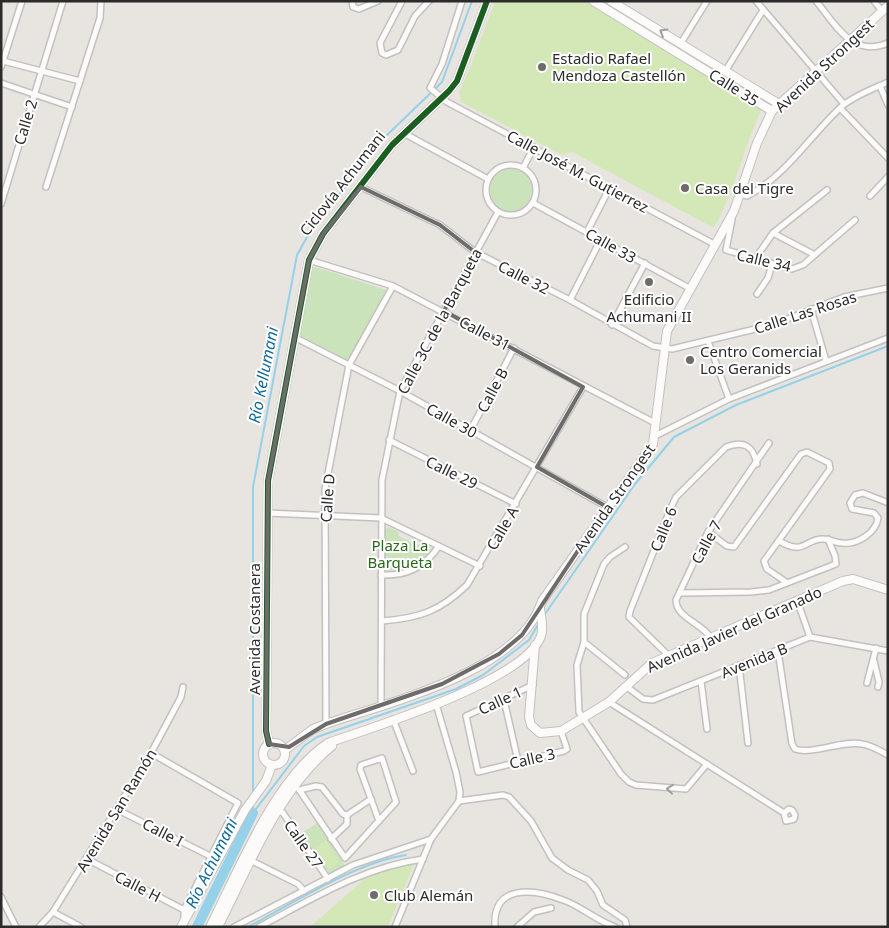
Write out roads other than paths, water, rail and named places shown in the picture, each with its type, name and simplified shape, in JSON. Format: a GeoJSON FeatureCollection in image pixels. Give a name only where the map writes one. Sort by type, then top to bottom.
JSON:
{"type":"FeatureCollection","features":[{"type":"Feature","properties":{"kind":"street"},"geometry":{"type":"LineString","coordinates":[[1,67],[22,1]]}},
{"type":"Feature","properties":{"kind":"street"},"geometry":{"type":"LineString","coordinates":[[42,70],[63,1]]}},
{"type":"Feature","properties":{"kind":"street"},"geometry":{"type":"LineString","coordinates":[[46,187],[100,18],[101,1]]}},
{"type":"Feature","properties":{"kind":"street"},"geometry":{"type":"LineString","coordinates":[[352,1],[353,7],[359,9],[378,1]]}},
{"type":"Feature","properties":{"kind":"street"},"geometry":{"type":"LineString","coordinates":[[402,1],[380,44],[382,52],[386,55],[398,50],[415,16],[429,1]]}},
{"type":"Feature","properties":{"kind":"street","name":"Calle José M. Gutierrez"},"geometry":{"type":"LineString","coordinates":[[462,1],[442,64],[430,88],[440,97],[714,244]]}},
{"type":"Feature","properties":{"kind":"street","name":"Avenida Costanera"},"geometry":{"type":"LineString","coordinates":[[269,744],[266,731],[268,481],[309,260],[318,242],[392,145],[457,81],[487,1]]}},
{"type":"Feature","properties":{"kind":"street","name":"Calle 35"},"geometry":{"type":"LineString","coordinates":[[593,1],[772,111]]}},
{"type":"Feature","properties":{"kind":"street"},"geometry":{"type":"LineString","coordinates":[[676,51],[707,1]]}},
{"type":"Feature","properties":{"kind":"street"},"geometry":{"type":"LineString","coordinates":[[756,1],[816,70],[842,106],[888,158]]}},
{"type":"Feature","properties":{"kind":"street"},"geometry":{"type":"LineString","coordinates":[[816,1],[850,41],[868,48],[888,43]]}},
{"type":"Feature","properties":{"kind":"street"},"geometry":{"type":"LineString","coordinates":[[874,1],[885,8]]}},
{"type":"Feature","properties":{"kind":"street"},"geometry":{"type":"LineString","coordinates":[[612,13],[614,3]]}},
{"type":"Feature","properties":{"kind":"street","name":"Calle 35"},"geometry":{"type":"LineString","coordinates":[[614,3],[779,104]]}},
{"type":"Feature","properties":{"kind":"street","name":"Avenida Strongest"},"geometry":{"type":"LineString","coordinates":[[285,750],[313,729],[442,684],[499,654],[522,635],[540,612],[542,601],[607,507],[649,452],[655,436],[666,331],[734,211],[757,143],[772,111],[885,8]]}},
{"type":"Feature","properties":{"kind":"street"},"geometry":{"type":"LineString","coordinates":[[721,78],[763,10]]}},
{"type":"Feature","properties":{"kind":"street"},"geometry":{"type":"LineString","coordinates":[[639,29],[644,20]]}},
{"type":"Feature","properties":{"kind":"street"},"geometry":{"type":"LineString","coordinates":[[3,61],[80,81]]}},
{"type":"Feature","properties":{"kind":"street","name":"Calle 2"},"geometry":{"type":"LineString","coordinates":[[1,204],[42,70]]}},
{"type":"Feature","properties":{"kind":"street"},"geometry":{"type":"LineString","coordinates":[[1,82],[72,108]]}},
{"type":"Feature","properties":{"kind":"street"},"geometry":{"type":"LineString","coordinates":[[740,194],[747,196],[782,171],[842,106],[888,82]]}},
{"type":"Feature","properties":{"kind":"street"},"geometry":{"type":"LineString","coordinates":[[880,86],[888,105]]}},
{"type":"Feature","properties":{"kind":"street"},"geometry":{"type":"LineString","coordinates":[[406,132],[409,136],[488,179]]}},
{"type":"Feature","properties":{"kind":"street"},"geometry":{"type":"LineString","coordinates":[[523,168],[534,147]]}},
{"type":"Feature","properties":{"kind":"street"},"geometry":{"type":"LineString","coordinates":[[516,166],[523,168],[529,173],[536,187],[533,203],[521,213],[506,214],[498,212],[488,200],[486,192],[488,179],[501,167],[516,166]]}},
{"type":"Feature","properties":{"kind":"street"},"geometry":{"type":"LineString","coordinates":[[870,196],[888,177]]}},
{"type":"Feature","properties":{"kind":"street","name":"Calle 32"},"geometry":{"type":"LineString","coordinates":[[361,187],[440,225],[475,252],[570,300],[612,325],[653,346],[664,349]]}},
{"type":"Feature","properties":{"kind":"street"},"geometry":{"type":"LineString","coordinates":[[587,232],[610,187]]}},
{"type":"Feature","properties":{"kind":"street"},"geometry":{"type":"LineString","coordinates":[[755,259],[773,233],[827,190]]}},
{"type":"Feature","properties":{"kind":"street","name":"Calle 33"},"geometry":{"type":"LineString","coordinates":[[533,203],[689,288]]}},
{"type":"Feature","properties":{"kind":"street","name":"Calle 34"},"geometry":{"type":"LineString","coordinates":[[734,211],[726,250],[792,269],[798,268],[855,220]]}},
{"type":"Feature","properties":{"kind":"street","name":"Calle 3C de la Barqueta"},"geometry":{"type":"LineString","coordinates":[[381,704],[382,480],[400,391],[498,212]]}},
{"type":"Feature","properties":{"kind":"street"},"geometry":{"type":"LineString","coordinates":[[773,233],[813,254]]}},
{"type":"Feature","properties":{"kind":"street"},"geometry":{"type":"LineString","coordinates":[[570,300],[601,239]]}},
{"type":"Feature","properties":{"kind":"street","name":"Calle 31"},"geometry":{"type":"LineString","coordinates":[[309,260],[393,286],[655,423]]}},
{"type":"Feature","properties":{"kind":"street"},"geometry":{"type":"LineString","coordinates":[[612,325],[644,263]]}},
{"type":"Feature","properties":{"kind":"street"},"geometry":{"type":"LineString","coordinates":[[757,294],[768,278],[772,264]]}},
{"type":"Feature","properties":{"kind":"street","name":"Calle D"},"geometry":{"type":"LineString","coordinates":[[326,724],[325,489],[350,365],[393,286]]}},
{"type":"Feature","properties":{"kind":"street","name":"Calle Las Rosas"},"geometry":{"type":"LineString","coordinates":[[664,349],[672,350],[772,325],[811,308],[844,297],[888,288]]}},
{"type":"Feature","properties":{"kind":"street"},"geometry":{"type":"LineString","coordinates":[[811,308],[826,361]]}},
{"type":"Feature","properties":{"kind":"street","name":"Calle 30"},"geometry":{"type":"LineString","coordinates":[[294,337],[400,391],[607,507]]}},
{"type":"Feature","properties":{"kind":"street"},"geometry":{"type":"LineString","coordinates":[[655,436],[729,399],[888,338]]}},
{"type":"Feature","properties":{"kind":"street"},"geometry":{"type":"LineString","coordinates":[[708,341],[729,399]]}},
{"type":"Feature","properties":{"kind":"street","name":"Calle B"},"geometry":{"type":"LineString","coordinates":[[470,431],[514,348]]}},
{"type":"Feature","properties":{"kind":"street","name":"Calle A"},"geometry":{"type":"LineString","coordinates":[[382,621],[406,619],[429,613],[450,602],[467,585],[480,566],[584,387]]}},
{"type":"Feature","properties":{"kind":"street","name":"Calle 29"},"geometry":{"type":"LineString","coordinates":[[389,440],[516,504]]}},
{"type":"Feature","properties":{"kind":"street","name":"Calle 7"},"geometry":{"type":"LineString","coordinates":[[680,593],[708,532],[770,443]]}},
{"type":"Feature","properties":{"kind":"street","name":"Calle 6"},"geometry":{"type":"LineString","coordinates":[[668,655],[629,617],[676,497],[726,447],[737,444],[749,447],[754,451],[757,464]]}},
{"type":"Feature","properties":{"kind":"street"},"geometry":{"type":"LineString","coordinates":[[708,532],[727,546],[734,547],[801,454],[807,452],[829,463],[830,469],[764,564],[767,569],[786,582]]}},
{"type":"Feature","properties":{"kind":"street"},"geometry":{"type":"LineString","coordinates":[[779,541],[797,548],[819,540],[828,539],[845,543],[861,540],[878,522],[878,518],[874,514],[852,509],[850,503],[855,495],[863,492],[886,502]]}},
{"type":"Feature","properties":{"kind":"street"},"geometry":{"type":"LineString","coordinates":[[267,513],[381,518],[480,566]]}},
{"type":"Feature","properties":{"kind":"street"},"geometry":{"type":"LineString","coordinates":[[710,637],[704,628],[677,608],[676,600],[680,593],[768,590],[836,564],[828,539]]}},
{"type":"Feature","properties":{"kind":"street"},"geometry":{"type":"LineString","coordinates":[[381,575],[408,573],[432,558],[440,546]]}},
{"type":"Feature","properties":{"kind":"street"},"geometry":{"type":"LineString","coordinates":[[625,547],[610,557],[604,564],[584,614],[584,642],[577,664],[577,704],[581,718],[621,774],[629,782],[686,789],[707,764]]}},
{"type":"Feature","properties":{"kind":"street","name":"Avenida Javier del Granado"},"geometry":{"type":"LineString","coordinates":[[562,732],[581,718],[609,702],[627,687],[642,669],[668,655],[839,582],[853,580],[888,590]]}},
{"type":"Feature","properties":{"kind":"street"},"geometry":{"type":"LineString","coordinates":[[797,600],[810,637],[888,651]]}},
{"type":"Feature","properties":{"kind":"street"},"geometry":{"type":"LineString","coordinates":[[218,927],[275,808],[323,754],[341,738],[473,689],[522,658],[535,646],[541,635],[540,612]]}},
{"type":"Feature","properties":{"kind":"street","name":"Avenida B"},"geometry":{"type":"LineString","coordinates":[[627,687],[643,699],[649,700],[810,637]]}},
{"type":"Feature","properties":{"kind":"street"},"geometry":{"type":"LineString","coordinates":[[584,642],[625,675]]}},
{"type":"Feature","properties":{"kind":"street"},"geometry":{"type":"LineString","coordinates":[[535,646],[529,717],[531,725],[540,733],[562,732]]}},
{"type":"Feature","properties":{"kind":"street"},"geometry":{"type":"LineString","coordinates":[[868,683],[876,648]]}},
{"type":"Feature","properties":{"kind":"street"},"geometry":{"type":"LineString","coordinates":[[778,651],[792,744],[798,750],[862,744],[888,755]]}},
{"type":"Feature","properties":{"kind":"street"},"geometry":{"type":"LineString","coordinates":[[874,660],[879,682],[878,687]]}},
{"type":"Feature","properties":{"kind":"street"},"geometry":{"type":"LineString","coordinates":[[739,665],[748,743]]}},
{"type":"Feature","properties":{"kind":"street"},"geometry":{"type":"LineString","coordinates":[[701,681],[706,729]]}},
{"type":"Feature","properties":{"kind":"street","name":"Calle 1"},"geometry":{"type":"LineString","coordinates":[[478,772],[466,716],[533,685]]}},
{"type":"Feature","properties":{"kind":"street","name":"Avenida San Ramón"},"geometry":{"type":"LineString","coordinates":[[39,927],[53,912],[151,753],[181,697],[183,687]]}},
{"type":"Feature","properties":{"kind":"street"},"geometry":{"type":"LineString","coordinates":[[504,700],[518,761]]}},
{"type":"Feature","properties":{"kind":"street"},"geometry":{"type":"LineString","coordinates":[[609,702],[784,813]]}},
{"type":"Feature","properties":{"kind":"street"},"geometry":{"type":"LineString","coordinates":[[395,927],[431,838],[459,801],[460,792],[456,772],[436,704]]}},
{"type":"Feature","properties":{"kind":"street"},"geometry":{"type":"LineString","coordinates":[[393,719],[413,771]]}},
{"type":"Feature","properties":{"kind":"street","name":"Calle 3"},"geometry":{"type":"LineString","coordinates":[[478,772],[564,751],[567,749],[567,743],[562,732]]}},
{"type":"Feature","properties":{"kind":"street"},"geometry":{"type":"LineString","coordinates":[[278,743],[285,750],[284,761],[278,765],[272,766],[266,762],[263,756],[264,749],[269,744],[278,743]]}},
{"type":"Feature","properties":{"kind":"street"},"geometry":{"type":"LineString","coordinates":[[151,753],[238,803],[210,856],[183,924]]}},
{"type":"Feature","properties":{"kind":"street"},"geometry":{"type":"LineString","coordinates":[[294,786],[344,858],[379,821],[396,802],[382,758],[360,767],[379,821]]}},
{"type":"Feature","properties":{"kind":"street"},"geometry":{"type":"LineString","coordinates":[[187,911],[245,810],[266,781],[272,766]]}},
{"type":"Feature","properties":{"kind":"street"},"geometry":{"type":"LineString","coordinates":[[294,786],[322,787],[343,814],[347,815]]}},
{"type":"Feature","properties":{"kind":"street"},"geometry":{"type":"LineString","coordinates":[[459,801],[503,795],[508,797],[531,821],[552,858],[568,870],[588,880],[597,891],[603,905],[625,920],[628,927]]}},
{"type":"Feature","properties":{"kind":"street"},"geometry":{"type":"LineString","coordinates":[[347,815],[371,800]]}},
{"type":"Feature","properties":{"kind":"street","name":"Calle 27"},"geometry":{"type":"LineString","coordinates":[[275,808],[282,813],[328,878]]}},
{"type":"Feature","properties":{"kind":"street","name":"Calle I"},"geometry":{"type":"LineString","coordinates":[[116,809],[210,856]]}},
{"type":"Feature","properties":{"kind":"street"},"geometry":{"type":"LineString","coordinates":[[331,839],[347,824],[347,815]]}},
{"type":"Feature","properties":{"kind":"street"},"geometry":{"type":"LineString","coordinates":[[234,927],[367,859],[431,838]]}},
{"type":"Feature","properties":{"kind":"street"},"geometry":{"type":"LineString","coordinates":[[259,927],[362,874],[423,858]]}},
{"type":"Feature","properties":{"kind":"street","name":"Calle H"},"geometry":{"type":"LineString","coordinates":[[87,859],[187,911]]}},
{"type":"Feature","properties":{"kind":"street"},"geometry":{"type":"LineString","coordinates":[[249,860],[298,884],[304,891]]}},
{"type":"Feature","properties":{"kind":"street"},"geometry":{"type":"LineString","coordinates":[[210,927],[249,860]]}},
{"type":"Feature","properties":{"kind":"street"},"geometry":{"type":"LineString","coordinates":[[495,927],[497,909],[504,899],[517,891],[540,893],[566,900],[584,913],[615,927]]}},
{"type":"Feature","properties":{"kind":"street"},"geometry":{"type":"LineString","coordinates":[[1,897],[16,927]]}},
{"type":"Feature","properties":{"kind":"street"},"geometry":{"type":"LineString","coordinates":[[517,927],[534,912],[551,908]]}},
{"type":"Feature","properties":{"kind":"street"},"geometry":{"type":"LineString","coordinates":[[53,912],[81,927]]}},
{"type":"Feature","properties":{"kind":"waterway","name":"Río Kellumani"},"geometry":{"type":"LineString","coordinates":[[253,793],[253,487],[297,255],[311,230],[384,138],[442,82],[472,1]]}},
{"type":"Feature","properties":{"kind":"waterway"},"geometry":{"type":"LineString","coordinates":[[543,617],[635,484],[674,437],[736,405],[888,346]]}},
{"type":"Feature","properties":{"kind":"waterway"},"geometry":{"type":"LineString","coordinates":[[253,813],[304,746],[317,737],[456,689],[483,675],[529,640],[539,623]]}},
{"type":"Feature","properties":{"kind":"waterway","name":"Río Kellumani"},"geometry":{"type":"LineString","coordinates":[[253,805],[253,813]]}},
{"type":"Feature","properties":{"kind":"waterway","name":"Río Achumani"},"geometry":{"type":"LineString","coordinates":[[197,927],[253,813]]}},
{"type":"Feature","properties":{"kind":"waterway"},"geometry":{"type":"LineString","coordinates":[[248,927],[346,875],[387,859],[406,855]]}},
{"type":"Feature","properties":{"kind":"place","name":"Estadio Rafael Mendoza Castellón"},"geometry":{"type":"Point","coordinates":[542,67]}},
{"type":"Feature","properties":{"kind":"place","name":"Casa del Tigre"},"geometry":{"type":"Point","coordinates":[685,188]}},
{"type":"Feature","properties":{"kind":"place","name":"Edificio Achumani II"},"geometry":{"type":"Point","coordinates":[649,282]}},
{"type":"Feature","properties":{"kind":"place","name":"Centro Comercial Los Geranids"},"geometry":{"type":"Point","coordinates":[690,360]}},
{"type":"Feature","properties":{"kind":"place","name":"Club Alemán"},"geometry":{"type":"Point","coordinates":[374,895]}},
{"type":"Feature","properties":{"kind":"park label","name":"Plaza La Barqueta"},"geometry":{"type":"Point","coordinates":[400,554]}}]}
